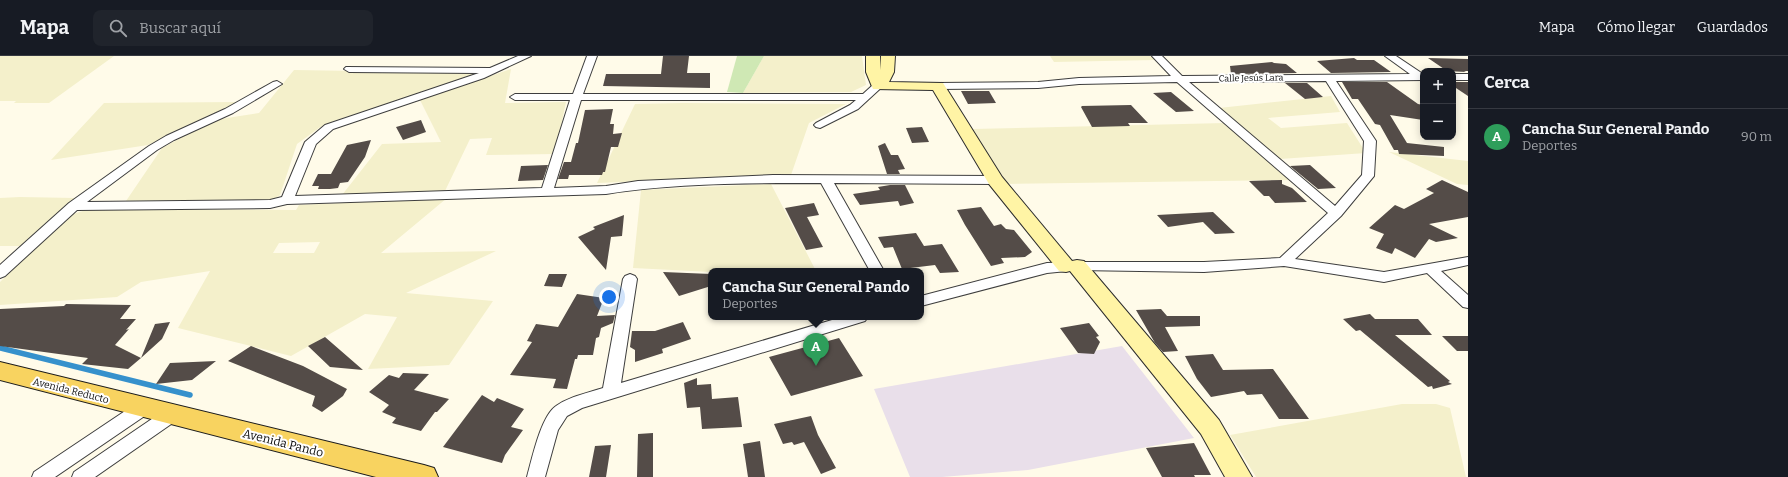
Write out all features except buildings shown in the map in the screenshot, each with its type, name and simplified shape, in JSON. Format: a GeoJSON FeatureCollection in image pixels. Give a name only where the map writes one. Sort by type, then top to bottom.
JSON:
{"type":"FeatureCollection","features":[{"type":"Feature","properties":{"kind":"main road","name":"Avenida Reducto"},"geometry":{"type":"LineString","coordinates":[[0,371],[143,408]]}},
{"type":"Feature","properties":{"kind":"main road","name":"Avenida Pando"},"geometry":{"type":"LineString","coordinates":[[143,408],[424,477]]}},
{"type":"Feature","properties":{"kind":"street"},"geometry":{"type":"LineString","coordinates":[[287,200],[310,142],[328,127],[495,70],[526,56]]}},
{"type":"Feature","properties":{"kind":"street"},"geometry":{"type":"LineString","coordinates":[[547,192],[576,97],[592,56]]}},
{"type":"Feature","properties":{"kind":"street"},"geometry":{"type":"LineString","coordinates":[[873,56],[873,72],[878,86]]}},
{"type":"Feature","properties":{"kind":"street"},"geometry":{"type":"LineString","coordinates":[[820,125],[854,107],[885,80],[888,69],[888,56]]}},
{"type":"Feature","properties":{"kind":"street"},"geometry":{"type":"LineString","coordinates":[[1157,56],[1179,79],[1336,213]]}},
{"type":"Feature","properties":{"kind":"street"},"geometry":{"type":"LineString","coordinates":[[1390,56],[1420,76]]}},
{"type":"Feature","properties":{"kind":"street"},"geometry":{"type":"LineString","coordinates":[[350,69],[495,70]]}},
{"type":"Feature","properties":{"kind":"street"},"geometry":{"type":"LineString","coordinates":[[1284,262],[1336,213],[1368,176],[1370,141],[1329,77]]}},
{"type":"Feature","properties":{"kind":"street","name":"Calle Jesús Lara"},"geometry":{"type":"LineString","coordinates":[[938,86],[1038,85],[1079,81],[1179,79],[1420,77]]}},
{"type":"Feature","properties":{"kind":"street"},"geometry":{"type":"LineString","coordinates":[[1456,77],[1468,77]]}},
{"type":"Feature","properties":{"kind":"street"},"geometry":{"type":"LineString","coordinates":[[0,273],[74,206],[153,148],[170,138],[228,111],[277,84]]}},
{"type":"Feature","properties":{"kind":"street"},"geometry":{"type":"LineString","coordinates":[[878,86],[938,86],[995,180],[1210,427],[1238,477]]}},
{"type":"Feature","properties":{"kind":"street"},"geometry":{"type":"LineString","coordinates":[[515,97],[865,97]]}},
{"type":"Feature","properties":{"kind":"street"},"geometry":{"type":"LineString","coordinates":[[74,206],[270,204],[287,200],[606,190],[638,185],[773,179],[995,180]]}},
{"type":"Feature","properties":{"kind":"street"},"geometry":{"type":"LineString","coordinates":[[826,180],[875,268]]}},
{"type":"Feature","properties":{"kind":"street"},"geometry":{"type":"LineString","coordinates":[[924,300],[1047,268],[1071,266],[1204,267],[1284,262],[1384,277],[1468,261]]}},
{"type":"Feature","properties":{"kind":"street"},"geometry":{"type":"LineString","coordinates":[[1430,268],[1468,303]]}},
{"type":"Feature","properties":{"kind":"street"},"geometry":{"type":"LineString","coordinates":[[611,391],[630,279]]}},
{"type":"Feature","properties":{"kind":"street"},"geometry":{"type":"LineString","coordinates":[[536,477],[550,428],[561,411],[576,403],[611,391],[850,320]]}},
{"type":"Feature","properties":{"kind":"street"},"geometry":{"type":"LineString","coordinates":[[41,477],[143,408]]}},
{"type":"Feature","properties":{"kind":"street"},"geometry":{"type":"LineString","coordinates":[[81,477],[171,415]]}},
{"type":"Feature","properties":{"kind":"shaded area"},"geometry":{"type":"Polygon","coordinates":[[[0,56],[114,56],[49,103],[14,103],[16,101],[0,101],[0,56]]]}},
{"type":"Feature","properties":{"kind":"shaded area"},"geometry":{"type":"Polygon","coordinates":[[[764,56],[862,56],[866,85],[851,92],[743,93],[764,56]]]}},
{"type":"Feature","properties":{"kind":"shaded area"},"geometry":{"type":"Polygon","coordinates":[[[1050,56],[1152,56],[1155,60],[1054,62],[1050,56]]]}},
{"type":"Feature","properties":{"kind":"shaded area"},"geometry":{"type":"Polygon","coordinates":[[[511,69],[505,103],[566,102],[555,154],[486,155],[492,138],[470,139],[445,191],[342,195],[382,144],[441,142],[420,100],[511,69]]]}},
{"type":"Feature","properties":{"kind":"shaded area"},"geometry":{"type":"Polygon","coordinates":[[[294,70],[482,73],[334,121],[319,128],[297,144],[280,195],[273,200],[126,201],[162,148],[214,120],[259,113],[294,70]]]}},
{"type":"Feature","properties":{"kind":"shaded area"},"geometry":{"type":"Polygon","coordinates":[[[1331,96],[1340,112],[1268,118],[1281,128],[1347,123],[1366,153],[1280,159],[1219,108],[1331,96]]]}},
{"type":"Feature","properties":{"kind":"shaded area"},"geometry":{"type":"Polygon","coordinates":[[[238,102],[148,145],[51,160],[104,103],[238,102]]]}},
{"type":"Feature","properties":{"kind":"shaded area"},"geometry":{"type":"Polygon","coordinates":[[[635,104],[846,104],[809,123],[791,175],[597,183],[635,104]]]}},
{"type":"Feature","properties":{"kind":"shaded area"},"geometry":{"type":"Polygon","coordinates":[[[1225,123],[1290,180],[1005,184],[972,129],[1225,123]]]}},
{"type":"Feature","properties":{"kind":"shaded area"},"geometry":{"type":"Polygon","coordinates":[[[1389,152],[1468,161],[1468,185],[1457,184],[1389,152]]]}},
{"type":"Feature","properties":{"kind":"shaded area"},"geometry":{"type":"Polygon","coordinates":[[[771,184],[814,268],[708,268],[708,272],[633,268],[641,190],[771,184]]]}},
{"type":"Feature","properties":{"kind":"shaded area"},"geometry":{"type":"Polygon","coordinates":[[[0,198],[75,198],[24,246],[0,246],[0,198]]]}},
{"type":"Feature","properties":{"kind":"shaded area"},"geometry":{"type":"Polygon","coordinates":[[[447,198],[381,253],[496,251],[406,293],[493,301],[449,365],[368,369],[397,317],[365,314],[291,356],[178,328],[210,271],[141,282],[117,297],[0,305],[0,282],[67,216],[89,209],[296,210],[299,205],[447,198]],[[320,242],[279,243],[273,253],[314,253],[320,242]]]}},
{"type":"Feature","properties":{"kind":"shaded area"},"geometry":{"type":"Polygon","coordinates":[[[1122,346],[1194,438],[1028,470],[942,477],[910,477],[874,389],[1122,346]]]}},
{"type":"Feature","properties":{"kind":"shaded area"},"geometry":{"type":"Polygon","coordinates":[[[1402,404],[1436,404],[1450,408],[1466,477],[1256,477],[1230,435],[1402,404]]]}},
{"type":"Feature","properties":{"kind":"green space"},"geometry":{"type":"Polygon","coordinates":[[[737,56],[764,56],[743,93],[727,92],[737,56]]]}},
{"type":"Feature","properties":{"kind":"waterway"},"geometry":{"type":"LineString","coordinates":[[0,348],[190,395]]}},
{"type":"Feature","properties":{"kind":"place","name":"Cancha Sur General Pando"},"geometry":{"type":"Point","coordinates":[816,366]}}]}
